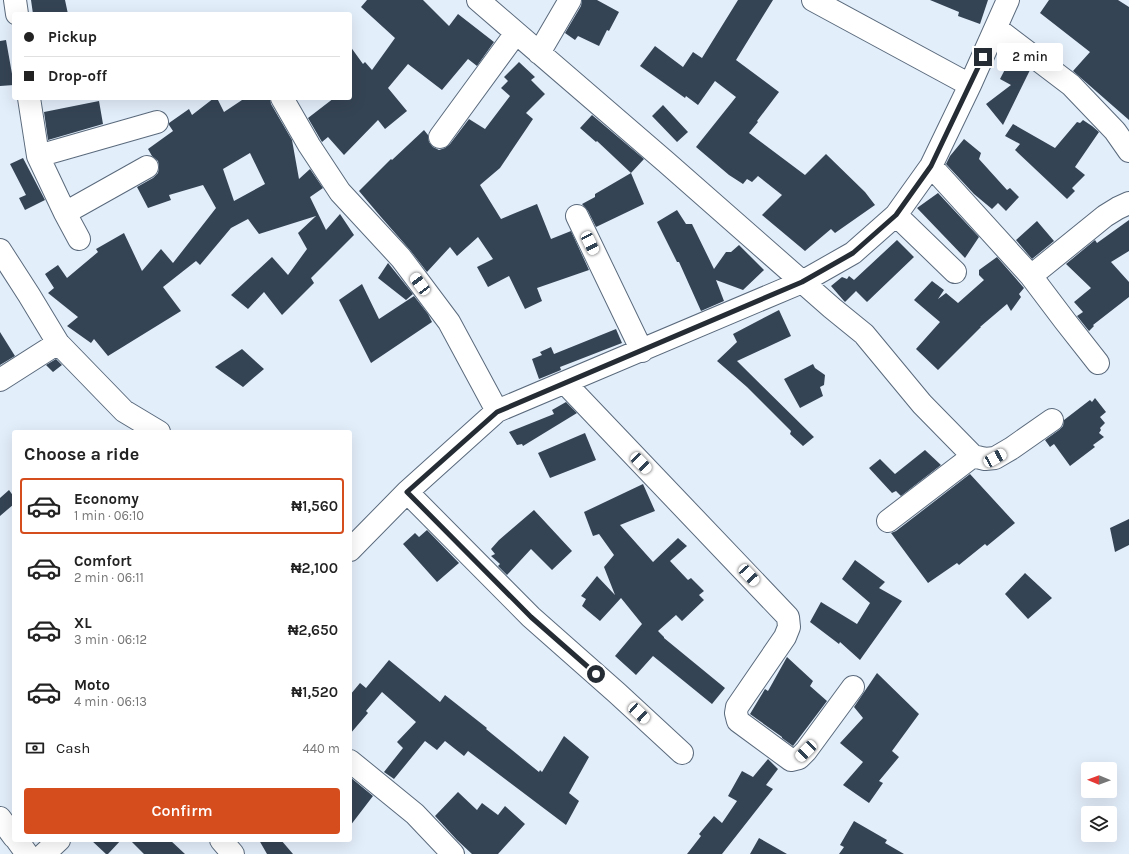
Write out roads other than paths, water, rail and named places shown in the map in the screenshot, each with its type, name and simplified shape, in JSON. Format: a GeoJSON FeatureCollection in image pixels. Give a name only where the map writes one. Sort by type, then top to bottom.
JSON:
{"type":"FeatureCollection","features":[{"type":"Feature","properties":{"kind":"street"},"geometry":{"type":"LineString","coordinates":[[14,0],[17,12]]}},
{"type":"Feature","properties":{"kind":"street"},"geometry":{"type":"LineString","coordinates":[[478,0],[832,308],[864,334],[922,404],[973,456],[985,459],[995,458],[1052,420]]}},
{"type":"Feature","properties":{"kind":"street"},"geometry":{"type":"LineString","coordinates":[[539,53],[570,0]]}},
{"type":"Feature","properties":{"kind":"street"},"geometry":{"type":"LineString","coordinates":[[813,0],[970,85]]}},
{"type":"Feature","properties":{"kind":"street"},"geometry":{"type":"LineString","coordinates":[[352,548],[407,492],[497,412],[802,282],[853,253],[896,215],[931,166],[970,85],[1008,0]]}},
{"type":"Feature","properties":{"kind":"street"},"geometry":{"type":"LineString","coordinates":[[996,28],[1071,85],[1115,131],[1129,151]]}},
{"type":"Feature","properties":{"kind":"street"},"geometry":{"type":"LineString","coordinates":[[440,137],[516,33]]}},
{"type":"Feature","properties":{"kind":"street"},"geometry":{"type":"LineString","coordinates":[[29,100],[38,156],[79,239]]}},
{"type":"Feature","properties":{"kind":"street"},"geometry":{"type":"LineString","coordinates":[[283,100],[309,145],[340,192],[401,258],[449,322],[497,412]]}},
{"type":"Feature","properties":{"kind":"street"},"geometry":{"type":"LineString","coordinates":[[38,156],[157,122]]}},
{"type":"Feature","properties":{"kind":"street"},"geometry":{"type":"LineString","coordinates":[[931,166],[1031,276],[1098,362]]}},
{"type":"Feature","properties":{"kind":"street"},"geometry":{"type":"LineString","coordinates":[[65,213],[146,167]]}},
{"type":"Feature","properties":{"kind":"street"},"geometry":{"type":"LineString","coordinates":[[1031,276],[1105,216],[1129,202]]}},
{"type":"Feature","properties":{"kind":"street"},"geometry":{"type":"LineString","coordinates":[[896,215],[955,272]]}},
{"type":"Feature","properties":{"kind":"street"},"geometry":{"type":"LineString","coordinates":[[577,216],[642,351]]}},
{"type":"Feature","properties":{"kind":"street"},"geometry":{"type":"LineString","coordinates":[[0,250],[58,343],[124,411],[156,430]]}},
{"type":"Feature","properties":{"kind":"street"},"geometry":{"type":"LineString","coordinates":[[0,380],[58,343]]}},
{"type":"Feature","properties":{"kind":"street"},"geometry":{"type":"LineString","coordinates":[[564,383],[788,616],[789,627],[785,637],[737,707],[736,713],[738,721],[791,760],[799,758],[806,751],[853,686]]}},
{"type":"Feature","properties":{"kind":"street"},"geometry":{"type":"LineString","coordinates":[[888,522],[973,456]]}},
{"type":"Feature","properties":{"kind":"street"},"geometry":{"type":"LineString","coordinates":[[407,492],[531,617],[682,753]]}},
{"type":"Feature","properties":{"kind":"street"},"geometry":{"type":"LineString","coordinates":[[352,763],[415,814],[454,854]]}},
{"type":"Feature","properties":{"kind":"street"},"geometry":{"type":"LineString","coordinates":[[0,818],[12,834]]}},
{"type":"Feature","properties":{"kind":"street"},"geometry":{"type":"LineString","coordinates":[[18,842],[27,854]]}},
{"type":"Feature","properties":{"kind":"street"},"geometry":{"type":"LineString","coordinates":[[44,854],[58,842]]}},
{"type":"Feature","properties":{"kind":"street"},"geometry":{"type":"LineString","coordinates":[[223,842],[233,854]]}}]}
